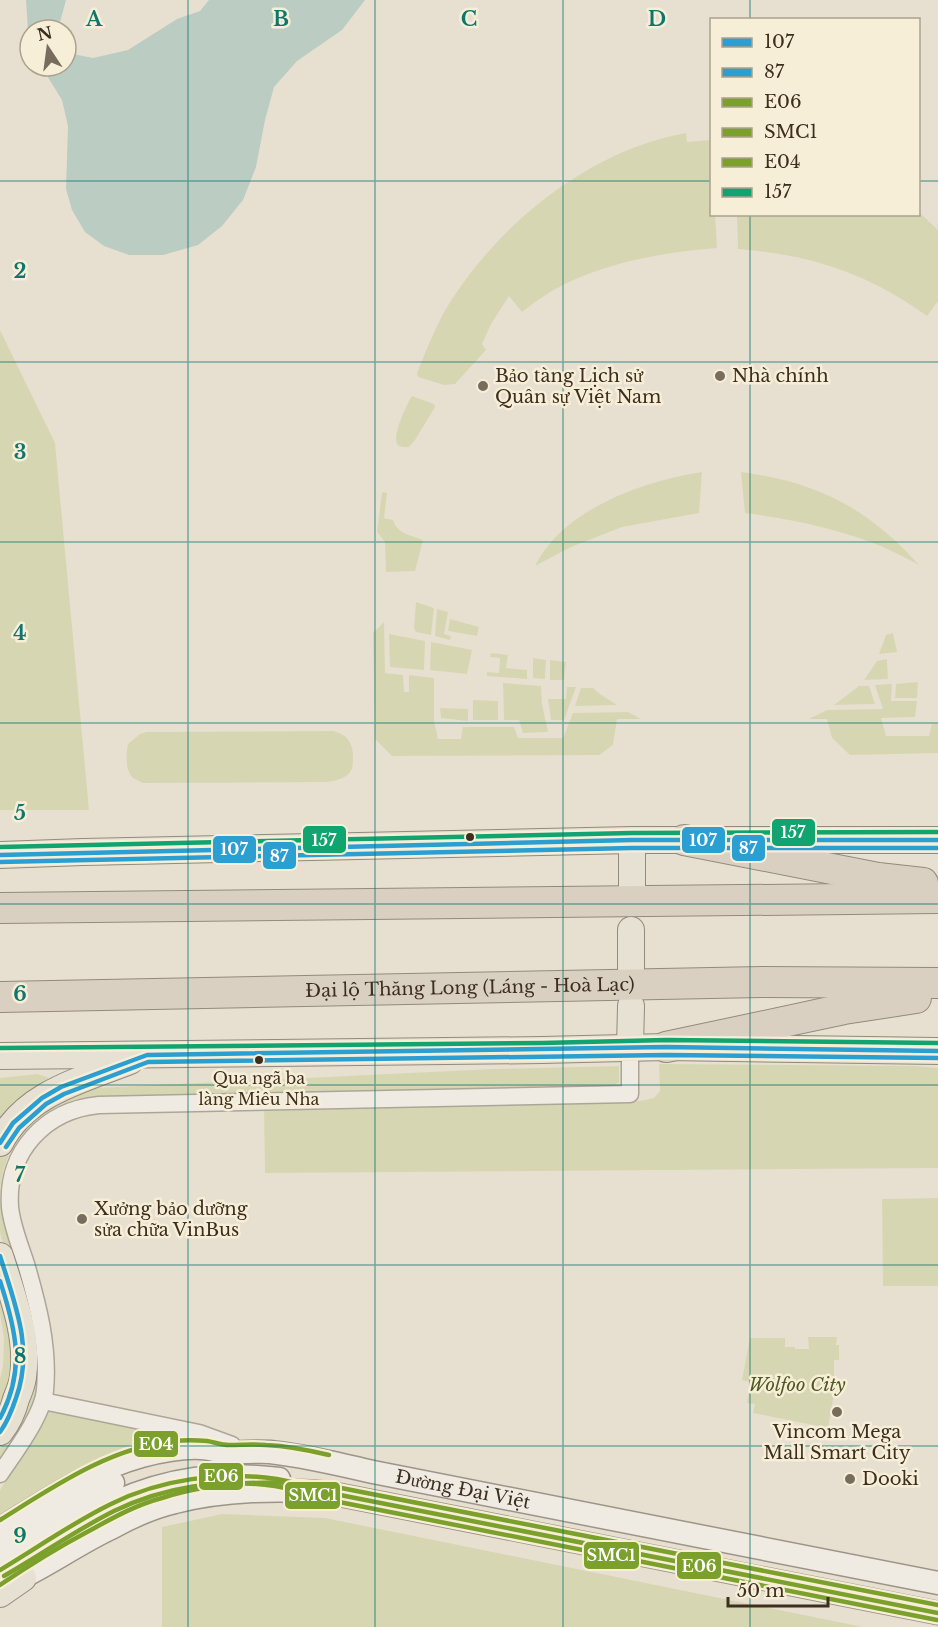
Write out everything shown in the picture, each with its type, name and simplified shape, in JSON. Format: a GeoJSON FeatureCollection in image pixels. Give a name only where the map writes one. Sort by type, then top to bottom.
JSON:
{"type":"FeatureCollection","features":[{"type":"Feature","properties":{"kind":"highway"},"geometry":{"type":"LineString","coordinates":[[684,840],[878,878],[938,885]]}},
{"type":"Feature","properties":{"kind":"highway"},"geometry":{"type":"LineString","coordinates":[[0,908],[938,898]]}},
{"type":"Feature","properties":{"kind":"highway","name":"Đại lộ Thăng Long (Láng - Hoà Lạc)"},"geometry":{"type":"LineString","coordinates":[[0,997],[751,983],[938,983]]}},
{"type":"Feature","properties":{"kind":"highway"},"geometry":{"type":"LineString","coordinates":[[666,1047],[844,1009],[938,997]]}},
{"type":"Feature","properties":{"kind":"main road"},"geometry":{"type":"LineString","coordinates":[[632,840],[632,897]]}},
{"type":"Feature","properties":{"kind":"main road"},"geometry":{"type":"LineString","coordinates":[[0,855],[632,840],[938,840]]}},
{"type":"Feature","properties":{"kind":"main road"},"geometry":{"type":"LineString","coordinates":[[631,969],[632,930]]}},
{"type":"Feature","properties":{"kind":"main road"},"geometry":{"type":"LineString","coordinates":[[630,1047],[631,1006]]}},
{"type":"Feature","properties":{"kind":"main road"},"geometry":{"type":"LineString","coordinates":[[0,1056],[630,1047],[938,1051]]}},
{"type":"Feature","properties":{"kind":"main road"},"geometry":{"type":"LineString","coordinates":[[0,1143],[13,1123],[42,1098],[61,1087],[147,1055]]}},
{"type":"Feature","properties":{"kind":"main road"},"geometry":{"type":"LineString","coordinates":[[0,1256],[22,1334],[24,1356],[23,1379],[0,1432]]}},
{"type":"Feature","properties":{"kind":"main road"},"geometry":{"type":"LineString","coordinates":[[0,1594],[8,1579]]}},
{"type":"Feature","properties":{"kind":"street"},"geometry":{"type":"LineString","coordinates":[[0,1474],[31,1426],[45,1393],[47,1359],[43,1332],[11,1217],[10,1189],[16,1163],[29,1141],[46,1124],[69,1111],[82,1107],[99,1106],[630,1094],[630,1047]]}},
{"type":"Feature","properties":{"kind":"street"},"geometry":{"type":"LineString","coordinates":[[43,1401],[199,1433],[251,1451]]}},
{"type":"Feature","properties":{"kind":"street","name":"Đường Đại Việt"},"geometry":{"type":"LineString","coordinates":[[0,1529],[57,1494],[93,1475],[130,1460],[159,1452],[202,1448],[224,1452],[251,1451],[300,1456],[938,1583]]}},
{"type":"Feature","properties":{"kind":"street"},"geometry":{"type":"LineString","coordinates":[[0,1549],[111,1484],[143,1471],[189,1458],[224,1452]]}},
{"type":"Feature","properties":{"kind":"street"},"geometry":{"type":"LineString","coordinates":[[8,1579],[113,1503],[175,1482],[247,1476],[279,1479],[330,1493]]}},
{"type":"Feature","properties":{"kind":"street","name":"Đường Đại Việt"},"geometry":{"type":"LineString","coordinates":[[8,1579],[148,1510],[213,1495],[299,1490],[330,1493],[938,1613]]}},
{"type":"Feature","properties":{"kind":"green space"},"geometry":{"type":"Polygon","coordinates":[[[686,133],[687,142],[710,140],[710,216],[715,216],[717,248],[660,255],[604,268],[563,285],[522,312],[509,296],[491,324],[482,344],[486,350],[455,384],[444,385],[418,377],[417,373],[443,314],[463,283],[515,224],[579,175],[613,156],[649,142],[686,133]]]}},
{"type":"Feature","properties":{"kind":"green space"},"geometry":{"type":"Polygon","coordinates":[[[920,213],[938,230],[938,301],[927,316],[905,301],[860,277],[814,261],[738,249],[737,216],[920,216],[920,213]]]}},
{"type":"Feature","properties":{"kind":"green space"},"geometry":{"type":"Polygon","coordinates":[[[0,330],[55,443],[89,810],[0,810],[0,330]]]}},
{"type":"Feature","properties":{"kind":"green space"},"geometry":{"type":"Polygon","coordinates":[[[412,396],[434,404],[435,407],[409,447],[400,446],[396,442],[397,430],[412,396]]]}},
{"type":"Feature","properties":{"kind":"green space"},"geometry":{"type":"Polygon","coordinates":[[[702,472],[699,513],[622,527],[571,547],[535,566],[548,546],[565,529],[607,501],[655,482],[702,472]]]}},
{"type":"Feature","properties":{"kind":"green space"},"geometry":{"type":"Polygon","coordinates":[[[741,472],[794,483],[839,501],[880,528],[919,565],[879,545],[841,532],[745,513],[741,472]]]}},
{"type":"Feature","properties":{"kind":"green space"},"geometry":{"type":"Polygon","coordinates":[[[382,492],[387,493],[384,518],[393,520],[395,525],[405,533],[423,540],[415,571],[386,572],[385,542],[377,532],[382,492]]]}},
{"type":"Feature","properties":{"kind":"green space"},"geometry":{"type":"Polygon","coordinates":[[[416,602],[434,608],[431,635],[416,632],[414,628],[416,602]]]}},
{"type":"Feature","properties":{"kind":"green space"},"geometry":{"type":"Polygon","coordinates":[[[437,609],[448,612],[444,634],[451,636],[450,640],[435,636],[437,609]]]}},
{"type":"Feature","properties":{"kind":"green space"},"geometry":{"type":"Polygon","coordinates":[[[450,619],[479,627],[477,636],[448,631],[450,619]]]}},
{"type":"Feature","properties":{"kind":"green space"},"geometry":{"type":"Polygon","coordinates":[[[384,622],[385,673],[403,675],[404,692],[409,692],[409,675],[434,678],[434,721],[438,739],[461,739],[463,727],[514,727],[518,738],[563,738],[573,713],[628,712],[641,719],[617,719],[613,745],[599,755],[392,756],[375,739],[373,633],[384,622]]]}},
{"type":"Feature","properties":{"kind":"green space"},"geometry":{"type":"Polygon","coordinates":[[[893,633],[897,652],[879,654],[886,635],[893,633]]]}},
{"type":"Feature","properties":{"kind":"green space"},"geometry":{"type":"Polygon","coordinates":[[[389,634],[425,641],[424,670],[390,667],[389,634]]]}},
{"type":"Feature","properties":{"kind":"green space"},"geometry":{"type":"Polygon","coordinates":[[[431,642],[472,650],[467,674],[430,670],[431,642]]]}},
{"type":"Feature","properties":{"kind":"green space"},"geometry":{"type":"Polygon","coordinates":[[[491,653],[508,655],[506,668],[527,670],[527,679],[487,676],[487,672],[499,673],[500,658],[490,657],[491,653]]]}},
{"type":"Feature","properties":{"kind":"green space"},"geometry":{"type":"Polygon","coordinates":[[[533,658],[546,660],[545,679],[533,678],[533,658]]]}},
{"type":"Feature","properties":{"kind":"green space"},"geometry":{"type":"Polygon","coordinates":[[[887,659],[888,679],[864,680],[877,661],[887,659]]]}},
{"type":"Feature","properties":{"kind":"green space"},"geometry":{"type":"Polygon","coordinates":[[[550,660],[566,662],[564,680],[550,680],[550,660]]]}},
{"type":"Feature","properties":{"kind":"green space"},"geometry":{"type":"Polygon","coordinates":[[[918,682],[917,698],[895,698],[896,684],[918,682]]]}},
{"type":"Feature","properties":{"kind":"green space"},"geometry":{"type":"Polygon","coordinates":[[[503,683],[541,686],[548,732],[523,733],[519,720],[504,720],[503,683]]]}},
{"type":"Feature","properties":{"kind":"green space"},"geometry":{"type":"Polygon","coordinates":[[[892,684],[891,701],[917,701],[915,717],[881,718],[886,736],[929,736],[932,724],[938,724],[938,753],[850,755],[832,738],[827,719],[809,719],[827,710],[883,709],[875,685],[892,684]]]}},
{"type":"Feature","properties":{"kind":"green space"},"geometry":{"type":"Polygon","coordinates":[[[859,686],[869,686],[875,704],[834,705],[859,686]]]}},
{"type":"Feature","properties":{"kind":"green space"},"geometry":{"type":"Polygon","coordinates":[[[567,687],[576,687],[564,720],[551,720],[548,699],[566,699],[567,687]]]}},
{"type":"Feature","properties":{"kind":"green space"},"geometry":{"type":"Polygon","coordinates":[[[581,688],[593,688],[617,705],[575,706],[581,688]]]}},
{"type":"Feature","properties":{"kind":"green space"},"geometry":{"type":"Polygon","coordinates":[[[473,700],[498,701],[498,720],[473,720],[473,700]]]}},
{"type":"Feature","properties":{"kind":"green space"},"geometry":{"type":"Polygon","coordinates":[[[440,708],[468,709],[468,721],[441,718],[440,708]]]}},
{"type":"Feature","properties":{"kind":"green space"},"geometry":{"type":"Polygon","coordinates":[[[333,731],[345,736],[350,742],[353,762],[348,775],[330,782],[142,783],[130,775],[127,767],[128,744],[146,732],[333,731]]]}},
{"type":"Feature","properties":{"kind":"green space"},"geometry":{"type":"Polygon","coordinates":[[[659,1064],[938,1068],[938,1168],[265,1173],[264,1111],[640,1101],[654,1098],[660,1091],[659,1064]]]}},
{"type":"Feature","properties":{"kind":"green space"},"geometry":{"type":"Polygon","coordinates":[[[619,1066],[619,1082],[615,1085],[91,1097],[56,1108],[28,1128],[8,1157],[0,1192],[0,1156],[15,1130],[75,1089],[493,1069],[619,1066]]]}},
{"type":"Feature","properties":{"kind":"green space"},"geometry":{"type":"Polygon","coordinates":[[[37,1074],[49,1080],[28,1092],[0,1122],[0,1078],[37,1074]]]}},
{"type":"Feature","properties":{"kind":"green space"},"geometry":{"type":"Polygon","coordinates":[[[0,1192],[4,1224],[33,1320],[38,1345],[39,1370],[36,1393],[29,1416],[0,1463],[0,1449],[13,1432],[12,1275],[0,1233],[0,1192]]]}},
{"type":"Feature","properties":{"kind":"green space"},"geometry":{"type":"Polygon","coordinates":[[[938,1198],[938,1286],[883,1286],[882,1199],[938,1198]]]}},
{"type":"Feature","properties":{"kind":"green space"},"geometry":{"type":"Polygon","coordinates":[[[0,1291],[16,1360],[0,1419],[0,1379],[4,1338],[0,1314],[0,1291]]]}},
{"type":"Feature","properties":{"kind":"green space","name":"Wolfoo City"},"geometry":{"type":"Polygon","coordinates":[[[808,1337],[837,1337],[836,1345],[839,1345],[839,1360],[834,1360],[834,1394],[828,1428],[753,1413],[755,1404],[747,1403],[751,1382],[742,1380],[750,1338],[785,1338],[785,1347],[809,1349],[808,1337]]]}},
{"type":"Feature","properties":{"kind":"green space"},"geometry":{"type":"Polygon","coordinates":[[[54,1410],[144,1430],[146,1437],[135,1446],[109,1455],[81,1469],[0,1518],[0,1490],[45,1415],[54,1410]]]}},
{"type":"Feature","properties":{"kind":"green space"},"geometry":{"type":"Polygon","coordinates":[[[222,1514],[325,1518],[863,1627],[162,1627],[162,1527],[222,1514]]]}},
{"type":"Feature","properties":{"kind":"shaded area"},"geometry":{"type":"Polygon","coordinates":[[[26,0],[66,0],[61,18],[27,18],[26,0]]]}},
{"type":"Feature","properties":{"kind":"shaded area"},"geometry":{"type":"Polygon","coordinates":[[[209,0],[365,0],[342,30],[297,61],[274,87],[256,167],[243,200],[222,226],[198,245],[163,255],[129,255],[104,246],[85,232],[72,210],[66,189],[68,126],[62,100],[48,78],[78,78],[78,55],[93,58],[128,50],[177,19],[200,11],[209,0]]]}},
{"type":"Feature","properties":{"kind":"transit line","name":"157"},"geometry":{"type":"LineString","coordinates":[[0,847],[632,833],[938,832]]}},
{"type":"Feature","properties":{"kind":"transit line","name":"107"},"geometry":{"type":"LineString","coordinates":[[0,855],[632,840],[938,840]]}},
{"type":"Feature","properties":{"kind":"transit line","name":"87"},"geometry":{"type":"LineString","coordinates":[[0,862],[632,848],[938,848]]}},
{"type":"Feature","properties":{"kind":"transit line","name":"157"},"geometry":{"type":"LineString","coordinates":[[0,1048],[666,1040],[938,1043]]}},
{"type":"Feature","properties":{"kind":"transit line","name":"107"},"geometry":{"type":"LineString","coordinates":[[0,1143],[13,1123],[42,1098],[61,1087],[147,1055],[666,1047],[938,1051]]}},
{"type":"Feature","properties":{"kind":"transit line","name":"87"},"geometry":{"type":"LineString","coordinates":[[6,1147],[19,1128],[46,1104],[64,1094],[148,1062],[666,1055],[938,1058]]}},
{"type":"Feature","properties":{"kind":"transit line","name":"107"},"geometry":{"type":"LineString","coordinates":[[0,1256],[16,1309],[23,1344],[21,1380],[10,1415],[0,1432]]}},
{"type":"Feature","properties":{"kind":"transit line","name":"87"},"geometry":{"type":"LineString","coordinates":[[0,1281],[14,1333],[16,1350],[13,1383],[0,1418]]}},
{"type":"Feature","properties":{"kind":"transit line","name":"E04"},"geometry":{"type":"LineString","coordinates":[[0,1520],[83,1470],[128,1451],[151,1445],[178,1441],[203,1441],[226,1445],[282,1446],[329,1455]]}},
{"type":"Feature","properties":{"kind":"transit line","name":"E06"},"geometry":{"type":"LineString","coordinates":[[0,1570],[82,1519],[130,1495],[192,1479],[256,1477],[284,1480],[330,1493],[938,1613]]}},
{"type":"Feature","properties":{"kind":"transit line","name":"SMC1"},"geometry":{"type":"LineString","coordinates":[[4,1576],[86,1526],[133,1503],[173,1490],[234,1483],[282,1487],[329,1500],[937,1620]]}},
{"type":"Feature","properties":{"kind":"transit line","name":"E04"},"geometry":{"type":"LineString","coordinates":[[0,1585],[76,1538],[142,1504],[203,1488],[246,1483],[289,1483],[331,1486],[938,1605]]}},
{"type":"Feature","properties":{"kind":"place","name":"Nhà chính"},"geometry":{"type":"Point","coordinates":[720,376]}},
{"type":"Feature","properties":{"kind":"place","name":"Bảo tàng Lịch sử Quân sự Việt Nam"},"geometry":{"type":"Point","coordinates":[483,386]}},
{"type":"Feature","properties":{"kind":"place","name":"Qua ngã ba làng Miêu Nha"},"geometry":{"type":"Point","coordinates":[259,1060]}},
{"type":"Feature","properties":{"kind":"place","name":"Xưởng bảo dưỡng sửa chữa VinBus"},"geometry":{"type":"Point","coordinates":[82,1219]}},
{"type":"Feature","properties":{"kind":"place","name":"Vincom Mega Mall Smart City"},"geometry":{"type":"Point","coordinates":[837,1412]}},
{"type":"Feature","properties":{"kind":"place","name":"Dooki"},"geometry":{"type":"Point","coordinates":[850,1479]}}]}
